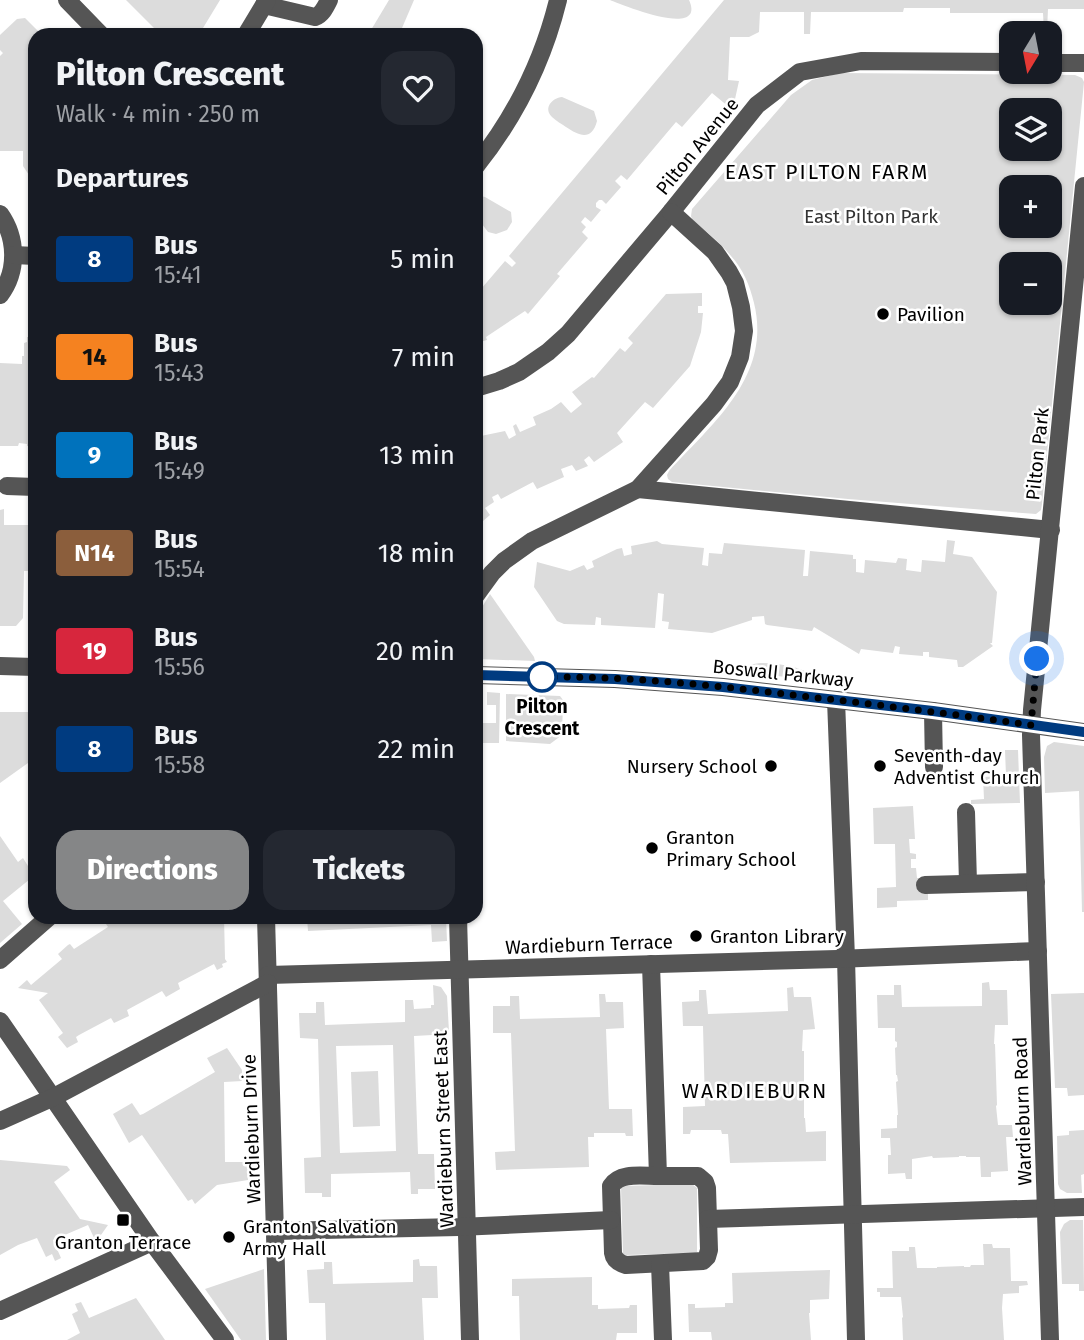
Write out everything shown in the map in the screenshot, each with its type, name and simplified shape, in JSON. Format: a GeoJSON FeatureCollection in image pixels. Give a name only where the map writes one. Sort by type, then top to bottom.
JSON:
{"type":"FeatureCollection","features":[{"type":"Feature","properties":{"kind":"street"},"geometry":{"type":"LineString","coordinates":[[67,0],[94,28]]}},
{"type":"Feature","properties":{"kind":"street"},"geometry":{"type":"LineString","coordinates":[[250,28],[265,3],[315,17],[322,13],[329,0]]}},
{"type":"Feature","properties":{"kind":"street"},"geometry":{"type":"LineString","coordinates":[[483,157],[527,86],[547,39],[558,0]]}},
{"type":"Feature","properties":{"kind":"street","name":"Pilton Avenue"},"geometry":{"type":"LineString","coordinates":[[483,386],[519,372],[558,343],[671,212],[757,105],[800,72],[861,61],[999,62]]}},
{"type":"Feature","properties":{"kind":"street"},"geometry":{"type":"LineString","coordinates":[[1062,63],[1084,63]]}},
{"type":"Feature","properties":{"kind":"street","name":"Pilton Park"},"geometry":{"type":"LineString","coordinates":[[1031,725],[1084,186]]}},
{"type":"Feature","properties":{"kind":"street"},"geometry":{"type":"LineString","coordinates":[[483,585],[504,561],[532,541],[638,489],[723,393],[735,371],[743,338],[739,295],[729,272],[715,252],[671,212]]}},
{"type":"Feature","properties":{"kind":"street"},"geometry":{"type":"LineString","coordinates":[[0,214],[9,229],[14,255],[11,274],[0,295]]}},
{"type":"Feature","properties":{"kind":"street"},"geometry":{"type":"LineString","coordinates":[[14,255],[28,256]]}},
{"type":"Feature","properties":{"kind":"street"},"geometry":{"type":"LineString","coordinates":[[2,485],[28,487]]}},
{"type":"Feature","properties":{"kind":"street"},"geometry":{"type":"LineString","coordinates":[[638,489],[1051,530]]}},
{"type":"Feature","properties":{"kind":"street"},"geometry":{"type":"LineString","coordinates":[[0,666],[28,667]]}},
{"type":"Feature","properties":{"kind":"street","name":"Boswall Parkway"},"geometry":{"type":"LineString","coordinates":[[483,676],[647,681],[723,687],[933,711],[1084,732]]}},
{"type":"Feature","properties":{"kind":"street"},"geometry":{"type":"LineString","coordinates":[[836,700],[856,1340]]}},
{"type":"Feature","properties":{"kind":"street"},"geometry":{"type":"LineString","coordinates":[[933,711],[934,767]]}},
{"type":"Feature","properties":{"kind":"street","name":"Wardieburn Road"},"geometry":{"type":"LineString","coordinates":[[1031,725],[1050,1340]]}},
{"type":"Feature","properties":{"kind":"street"},"geometry":{"type":"LineString","coordinates":[[966,812],[968,883]]}},
{"type":"Feature","properties":{"kind":"street"},"geometry":{"type":"LineString","coordinates":[[925,885],[1037,881]]}},
{"type":"Feature","properties":{"kind":"street"},"geometry":{"type":"LineString","coordinates":[[0,960],[41,924]]}},
{"type":"Feature","properties":{"kind":"street","name":"Wardieburn Drive"},"geometry":{"type":"LineString","coordinates":[[266,924],[278,1340]]}},
{"type":"Feature","properties":{"kind":"street","name":"Wardieburn Street East"},"geometry":{"type":"LineString","coordinates":[[458,924],[470,1340]]}},
{"type":"Feature","properties":{"kind":"street","name":"Wardieburn Terrace"},"geometry":{"type":"LineString","coordinates":[[268,979],[459,969],[1038,951]]}},
{"type":"Feature","properties":{"kind":"street"},"geometry":{"type":"LineString","coordinates":[[651,964],[658,1176]]}},
{"type":"Feature","properties":{"kind":"street"},"geometry":{"type":"LineString","coordinates":[[0,1121],[54,1097],[268,979]]}},
{"type":"Feature","properties":{"kind":"street"},"geometry":{"type":"LineString","coordinates":[[0,1021],[152,1242],[225,1340]]}},
{"type":"Feature","properties":{"kind":"street"},"geometry":{"type":"LineString","coordinates":[[658,1176],[698,1176],[703,1179],[706,1185],[709,1250],[703,1261],[626,1265],[617,1261],[612,1253],[611,1186],[621,1177],[658,1176]]}},
{"type":"Feature","properties":{"kind":"street"},"geometry":{"type":"LineString","coordinates":[[708,1219],[1084,1207]]}},
{"type":"Feature","properties":{"kind":"street"},"geometry":{"type":"LineString","coordinates":[[276,1231],[611,1220]]}},
{"type":"Feature","properties":{"kind":"street"},"geometry":{"type":"LineString","coordinates":[[0,1311],[152,1242]]}},
{"type":"Feature","properties":{"kind":"street"},"geometry":{"type":"LineString","coordinates":[[660,1264],[663,1340]]}},
{"type":"Feature","properties":{"kind":"green space"},"geometry":{"type":"Polygon","coordinates":[[[126,0],[220,0],[203,28],[154,28],[126,0]]]}},
{"type":"Feature","properties":{"kind":"green space"},"geometry":{"type":"Polygon","coordinates":[[[389,0],[414,0],[402,28],[372,28],[389,0]]]}},
{"type":"Feature","properties":{"kind":"green space"},"geometry":{"type":"Polygon","coordinates":[[[610,0],[689,0],[691,12],[686,17],[675,19],[610,0]]]}},
{"type":"Feature","properties":{"kind":"green space"},"geometry":{"type":"Polygon","coordinates":[[[724,0],[1084,0],[1084,9],[1048,9],[1047,21],[1043,21],[1043,13],[950,13],[950,8],[904,8],[903,12],[811,12],[810,34],[804,34],[804,12],[760,12],[759,32],[749,37],[730,37],[728,80],[739,81],[735,99],[729,107],[712,93],[682,127],[676,122],[627,180],[621,175],[615,181],[621,187],[606,204],[602,200],[596,203],[596,207],[601,210],[591,222],[585,217],[581,222],[586,227],[582,232],[588,238],[528,314],[525,311],[483,341],[483,287],[505,261],[512,267],[516,263],[509,256],[724,0]]]}},
{"type":"Feature","properties":{"kind":"green space"},"geometry":{"type":"Polygon","coordinates":[[[25,18],[35,28],[28,28],[28,174],[23,166],[23,151],[0,151],[0,56],[3,53],[0,50],[0,35],[17,19],[25,18]]]}},
{"type":"Feature","properties":{"kind":"green space","name":"East Pilton Park"},"geometry":{"type":"Polygon","coordinates":[[[840,73],[999,74],[999,84],[1062,84],[1062,75],[1082,78],[1084,82],[1062,303],[1062,252],[999,252],[999,315],[1061,315],[1042,504],[1041,510],[1036,514],[848,499],[672,482],[668,479],[669,471],[720,416],[747,376],[757,329],[754,303],[742,272],[722,246],[692,219],[692,209],[791,95],[812,80],[840,73]]]}},
{"type":"Feature","properties":{"kind":"green space"},"geometry":{"type":"Polygon","coordinates":[[[562,97],[594,111],[597,121],[592,132],[584,135],[576,133],[549,114],[550,104],[562,97]]]}},
{"type":"Feature","properties":{"kind":"green space"},"geometry":{"type":"Polygon","coordinates":[[[483,197],[511,212],[512,222],[507,230],[496,234],[488,232],[483,225],[483,197]]]}},
{"type":"Feature","properties":{"kind":"green space"},"geometry":{"type":"Polygon","coordinates":[[[702,293],[702,306],[698,306],[698,313],[703,313],[701,332],[690,366],[653,408],[645,402],[617,433],[623,442],[594,462],[589,456],[584,460],[588,466],[576,471],[572,465],[561,469],[564,477],[537,489],[533,482],[501,499],[498,494],[492,497],[494,502],[485,508],[490,515],[483,521],[483,436],[505,431],[509,439],[516,435],[513,426],[516,424],[520,432],[536,425],[533,417],[561,402],[571,413],[582,404],[572,392],[594,378],[620,348],[625,352],[633,343],[628,338],[666,294],[702,293]]]}},
{"type":"Feature","properties":{"kind":"green space"},"geometry":{"type":"Polygon","coordinates":[[[28,337],[28,446],[19,443],[18,446],[0,446],[0,363],[22,364],[24,343],[28,337]]]}},
{"type":"Feature","properties":{"kind":"green space"},"geometry":{"type":"Polygon","coordinates":[[[4,509],[4,525],[28,525],[28,571],[24,571],[23,618],[16,626],[0,626],[0,510],[4,509]]]}},
{"type":"Feature","properties":{"kind":"green space"},"geometry":{"type":"Polygon","coordinates":[[[947,540],[955,541],[953,554],[972,557],[997,592],[990,643],[993,646],[963,667],[958,667],[957,660],[929,657],[929,652],[923,652],[923,656],[899,654],[900,647],[895,646],[893,653],[861,649],[859,654],[814,627],[812,631],[767,625],[764,616],[752,617],[752,620],[712,633],[668,629],[669,622],[662,621],[664,594],[658,593],[655,628],[601,625],[601,618],[596,617],[595,625],[564,624],[557,621],[534,587],[537,562],[570,571],[584,565],[587,570],[594,567],[592,561],[617,549],[622,548],[624,556],[632,554],[631,546],[657,541],[662,544],[704,548],[702,565],[708,566],[709,553],[722,554],[724,543],[805,550],[803,576],[808,576],[810,551],[853,555],[853,559],[856,559],[856,572],[864,573],[865,560],[896,563],[898,558],[907,559],[906,570],[921,572],[922,560],[945,562],[947,540]]]}},
{"type":"Feature","properties":{"kind":"green space"},"geometry":{"type":"Polygon","coordinates":[[[490,594],[535,661],[483,659],[483,606],[490,594]]]}},
{"type":"Feature","properties":{"kind":"green space"},"geometry":{"type":"Polygon","coordinates":[[[760,663],[794,667],[824,682],[730,670],[760,663]]]}},
{"type":"Feature","properties":{"kind":"green space"},"geometry":{"type":"Polygon","coordinates":[[[487,692],[500,693],[499,743],[483,743],[483,723],[496,723],[496,705],[487,705],[487,692]]]}},
{"type":"Feature","properties":{"kind":"green space"},"geometry":{"type":"Polygon","coordinates":[[[506,694],[560,696],[563,700],[562,735],[550,744],[506,741],[506,694]]]}},
{"type":"Feature","properties":{"kind":"green space"},"geometry":{"type":"Polygon","coordinates":[[[0,712],[28,712],[28,763],[0,783],[0,712]]]}},
{"type":"Feature","properties":{"kind":"green space"},"geometry":{"type":"Polygon","coordinates":[[[1054,742],[1084,746],[1084,912],[1079,791],[1045,793],[1044,757],[1047,746],[1054,742]]]}},
{"type":"Feature","properties":{"kind":"green space"},"geometry":{"type":"Polygon","coordinates":[[[1005,750],[1018,750],[1020,803],[971,804],[971,800],[984,799],[983,777],[1006,776],[1005,750]]]}},
{"type":"Feature","properties":{"kind":"green space"},"geometry":{"type":"Polygon","coordinates":[[[913,806],[915,839],[909,839],[910,853],[916,854],[916,859],[911,859],[911,868],[916,868],[917,878],[920,878],[928,891],[928,900],[897,901],[897,907],[877,908],[877,888],[896,887],[895,844],[874,844],[873,808],[913,806]]]}},
{"type":"Feature","properties":{"kind":"green space"},"geometry":{"type":"Polygon","coordinates":[[[0,836],[18,862],[23,858],[28,866],[28,881],[3,901],[22,924],[0,943],[0,836]]]}},
{"type":"Feature","properties":{"kind":"green space"},"geometry":{"type":"Polygon","coordinates":[[[106,924],[224,924],[227,962],[217,970],[214,964],[178,983],[180,989],[166,997],[162,991],[127,1010],[129,1016],[114,1023],[111,1018],[79,1035],[76,1037],[78,1042],[67,1048],[58,1037],[63,1033],[39,1000],[48,993],[18,988],[27,980],[31,985],[62,959],[58,954],[68,945],[74,949],[108,927],[106,924]]]}},
{"type":"Feature","properties":{"kind":"green space"},"geometry":{"type":"Polygon","coordinates":[[[307,924],[446,924],[447,941],[432,942],[431,925],[308,931],[307,924]]]}},
{"type":"Feature","properties":{"kind":"green space"},"geometry":{"type":"Polygon","coordinates":[[[989,982],[990,990],[1007,990],[1008,1025],[995,1025],[994,1044],[998,1125],[1012,1125],[1013,1137],[1006,1137],[1008,1171],[991,1172],[991,1177],[981,1177],[980,1157],[932,1156],[912,1159],[912,1179],[906,1179],[905,1173],[888,1174],[890,1138],[881,1138],[881,1129],[897,1128],[897,1042],[895,1028],[878,1028],[877,995],[894,995],[894,985],[901,985],[902,1007],[982,1006],[982,983],[989,982]]]}},
{"type":"Feature","properties":{"kind":"green space"},"geometry":{"type":"Polygon","coordinates":[[[433,985],[441,987],[447,996],[449,1032],[414,1036],[418,1154],[434,1154],[435,1189],[418,1189],[418,1194],[411,1194],[410,1172],[331,1174],[331,1197],[322,1197],[322,1193],[305,1193],[304,1158],[321,1157],[318,1039],[300,1038],[299,1013],[316,1013],[316,1002],[324,1002],[325,1025],[405,1022],[405,1000],[413,1000],[414,1009],[431,1008],[431,1005],[434,1005],[433,985]],[[393,1045],[336,1046],[340,1153],[396,1151],[393,1045]]]}},
{"type":"Feature","properties":{"kind":"green space"},"geometry":{"type":"Polygon","coordinates":[[[793,987],[794,997],[811,997],[815,1029],[803,1030],[804,1118],[806,1132],[826,1131],[826,1161],[730,1163],[728,1134],[722,1134],[721,1130],[691,1130],[690,1134],[683,1134],[683,1107],[705,1106],[703,1026],[683,1026],[682,1002],[699,1001],[699,990],[706,990],[708,1014],[788,1011],[787,988],[793,987]]]}},
{"type":"Feature","properties":{"kind":"green space"},"geometry":{"type":"Polygon","coordinates":[[[1084,993],[1084,1095],[1068,1096],[1067,1088],[1055,1088],[1051,994],[1084,993]]]}},
{"type":"Feature","properties":{"kind":"green space"},"geometry":{"type":"Polygon","coordinates":[[[599,994],[605,994],[606,1002],[623,1002],[624,1028],[606,1029],[609,1109],[632,1109],[633,1136],[626,1136],[625,1133],[594,1133],[594,1137],[588,1137],[589,1167],[496,1170],[495,1152],[515,1151],[511,1033],[493,1033],[493,1006],[510,1006],[510,996],[519,996],[520,1019],[600,1017],[599,994]]]}},
{"type":"Feature","properties":{"kind":"green space"},"geometry":{"type":"Polygon","coordinates":[[[227,1048],[242,1070],[242,1081],[224,1082],[225,1162],[248,1162],[248,1180],[217,1185],[195,1204],[192,1199],[188,1201],[142,1135],[129,1143],[113,1114],[132,1103],[140,1115],[143,1114],[215,1072],[207,1058],[227,1048]]]}},
{"type":"Feature","properties":{"kind":"green space"},"geometry":{"type":"Polygon","coordinates":[[[378,1071],[380,1126],[353,1127],[351,1072],[378,1071]]]}},
{"type":"Feature","properties":{"kind":"green space"},"geometry":{"type":"Polygon","coordinates":[[[1084,1130],[1082,1193],[1067,1193],[1060,1189],[1058,1184],[1057,1136],[1069,1135],[1069,1131],[1084,1130]]]}},
{"type":"Feature","properties":{"kind":"green space"},"geometry":{"type":"Polygon","coordinates":[[[0,1160],[67,1166],[70,1170],[54,1182],[80,1219],[108,1225],[96,1242],[88,1225],[53,1240],[61,1258],[55,1261],[52,1254],[46,1257],[37,1238],[0,1255],[0,1160]]]}},
{"type":"Feature","properties":{"kind":"green space"},"geometry":{"type":"Polygon","coordinates":[[[692,1184],[697,1188],[697,1252],[623,1254],[621,1187],[692,1184]]]}},
{"type":"Feature","properties":{"kind":"green space"},"geometry":{"type":"Polygon","coordinates":[[[1070,1220],[1083,1220],[1084,1291],[1079,1291],[1079,1284],[1062,1284],[1060,1232],[1070,1220]]]}},
{"type":"Feature","properties":{"kind":"green space"},"geometry":{"type":"Polygon","coordinates":[[[983,1244],[992,1244],[993,1248],[1010,1248],[1011,1281],[1027,1281],[1028,1285],[1019,1286],[1019,1293],[1003,1294],[1004,1340],[903,1340],[901,1297],[880,1297],[880,1292],[877,1292],[877,1288],[893,1288],[892,1251],[909,1251],[909,1247],[915,1247],[917,1268],[970,1267],[984,1265],[983,1244]]]}},
{"type":"Feature","properties":{"kind":"green space"},"geometry":{"type":"Polygon","coordinates":[[[419,1259],[420,1266],[437,1266],[438,1298],[422,1298],[424,1340],[326,1340],[325,1303],[309,1303],[307,1270],[324,1269],[324,1262],[332,1262],[333,1284],[413,1282],[413,1260],[419,1259]]]}},
{"type":"Feature","properties":{"kind":"green space"},"geometry":{"type":"Polygon","coordinates":[[[264,1269],[266,1340],[241,1340],[205,1289],[264,1269]]]}},
{"type":"Feature","properties":{"kind":"green space"},"geometry":{"type":"Polygon","coordinates":[[[830,1270],[829,1299],[810,1300],[811,1340],[712,1340],[711,1332],[689,1332],[688,1304],[695,1304],[695,1308],[725,1307],[725,1303],[733,1303],[732,1273],[830,1270]]]}},
{"type":"Feature","properties":{"kind":"green space"},"geometry":{"type":"Polygon","coordinates":[[[592,1277],[592,1305],[598,1305],[598,1309],[629,1308],[630,1305],[637,1305],[637,1333],[617,1333],[616,1340],[520,1340],[519,1296],[512,1296],[512,1279],[592,1277]]]}},
{"type":"Feature","properties":{"kind":"green space"},"geometry":{"type":"Polygon","coordinates":[[[136,1298],[165,1340],[67,1340],[80,1333],[72,1314],[78,1311],[75,1304],[81,1302],[89,1318],[136,1298]]]}},
{"type":"Feature","properties":{"kind":"bus line","name":"8"},"geometry":{"type":"LineString","coordinates":[[483,675],[615,679],[723,687],[933,711],[1084,732]]}},
{"type":"Feature","properties":{"kind":"place","name":"Pavilion"},"geometry":{"type":"Point","coordinates":[883,314]}},
{"type":"Feature","properties":{"kind":"place","name":"Pilton Crescent"},"geometry":{"type":"Point","coordinates":[542,677]}},
{"type":"Feature","properties":{"kind":"place","name":"Nursery School"},"geometry":{"type":"Point","coordinates":[771,766]}},
{"type":"Feature","properties":{"kind":"place","name":"Seventh-day Adventist Church"},"geometry":{"type":"Point","coordinates":[880,766]}},
{"type":"Feature","properties":{"kind":"place","name":"Granton Primary School"},"geometry":{"type":"Point","coordinates":[652,848]}},
{"type":"Feature","properties":{"kind":"place","name":"Granton Library"},"geometry":{"type":"Point","coordinates":[696,936]}},
{"type":"Feature","properties":{"kind":"place","name":"Granton Terrace"},"geometry":{"type":"Point","coordinates":[123,1220]}},
{"type":"Feature","properties":{"kind":"place","name":"Granton Salvation Army Hall"},"geometry":{"type":"Point","coordinates":[229,1237]}},
{"type":"Feature","properties":{"kind":"district","name":"EAST PILTON FARM"},"geometry":{"type":"Point","coordinates":[827,172]}},
{"type":"Feature","properties":{"kind":"district","name":"WARDIEBURN"},"geometry":{"type":"Point","coordinates":[755,1091]}},
{"type":"Feature","properties":{"kind":"route"},"geometry":{"type":"LineString","coordinates":[[542,677],[723,687],[1031,725],[1037,659]]}}]}
